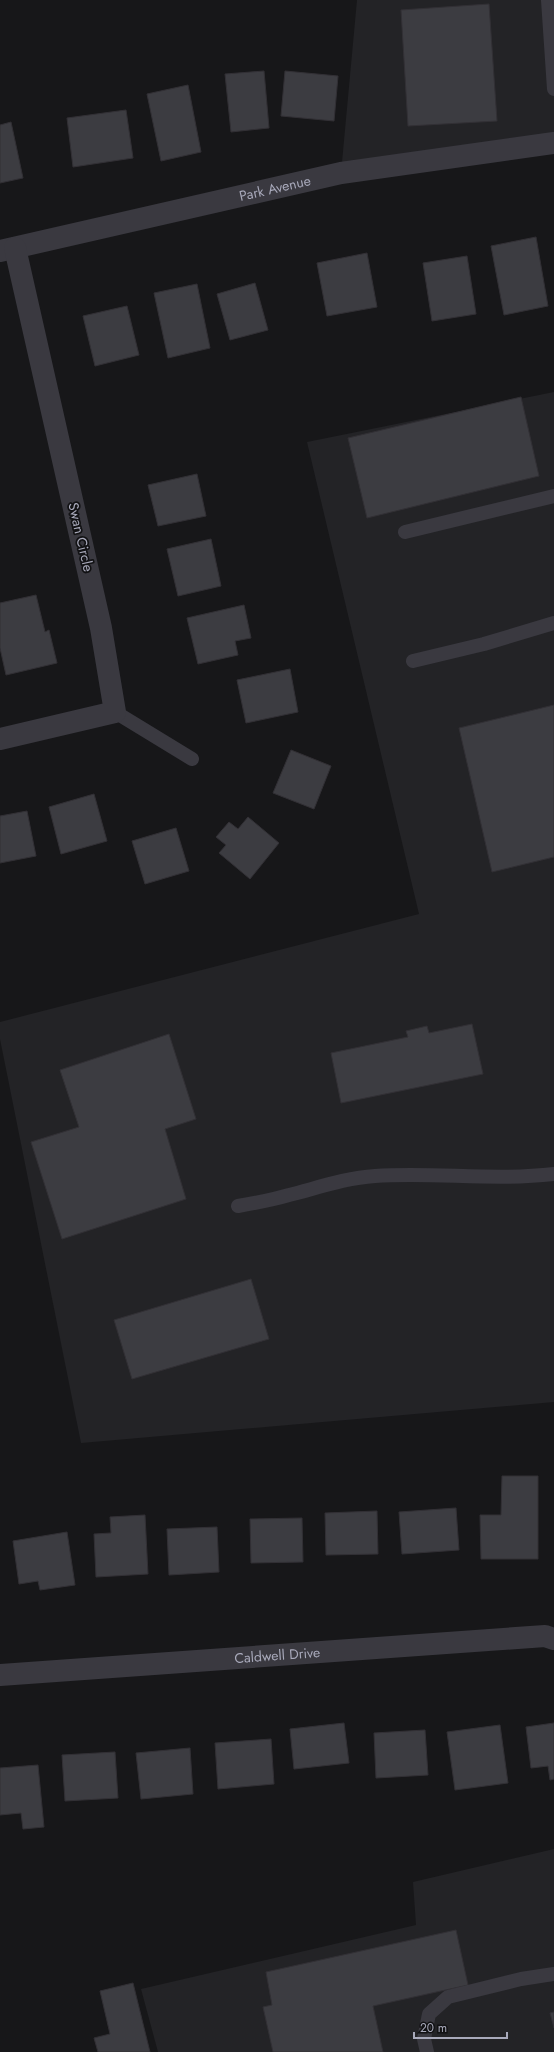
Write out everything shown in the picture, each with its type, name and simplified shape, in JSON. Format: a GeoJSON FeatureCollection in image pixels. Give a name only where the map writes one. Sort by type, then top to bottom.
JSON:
{"type":"FeatureCollection","features":[{"type":"Feature","properties":{"kind":"street","name":"Park Avenue"},"geometry":{"type":"LineString","coordinates":[[8,250],[341,173],[554,143]]}},
{"type":"Feature","properties":{"kind":"street","name":"Swan Circle"},"geometry":{"type":"LineString","coordinates":[[8,250],[101,628],[115,712]]}},
{"type":"Feature","properties":{"kind":"street"},"geometry":{"type":"LineString","coordinates":[[0,739],[115,712]]}},
{"type":"Feature","properties":{"kind":"street","name":"Caldwell Drive"},"geometry":{"type":"LineString","coordinates":[[0,1675],[544,1636],[554,1638]]}},
{"type":"Feature","properties":{"kind":"lane"},"geometry":{"type":"LineString","coordinates":[[548,0],[554,89]]}},
{"type":"Feature","properties":{"kind":"lane"},"geometry":{"type":"LineString","coordinates":[[405,532],[554,496]]}},
{"type":"Feature","properties":{"kind":"lane"},"geometry":{"type":"LineString","coordinates":[[413,661],[484,644],[554,623]]}},
{"type":"Feature","properties":{"kind":"lane"},"geometry":{"type":"LineString","coordinates":[[115,712],[192,759]]}},
{"type":"Feature","properties":{"kind":"lane"},"geometry":{"type":"LineString","coordinates":[[238,1206],[288,1196],[328,1184],[373,1176],[422,1174],[524,1178],[554,1174]]}},
{"type":"Feature","properties":{"kind":"lane"},"geometry":{"type":"LineString","coordinates":[[427,2052],[424,2039],[429,2014],[448,1997],[521,1979],[554,1974]]}},
{"type":"Feature","properties":{"kind":"shaded area"},"geometry":{"type":"Polygon","coordinates":[[[357,0],[554,0],[554,143],[341,173],[357,0]]]}},
{"type":"Feature","properties":{"kind":"shaded area"},"geometry":{"type":"Polygon","coordinates":[[[554,392],[554,1402],[81,1443],[0,1039],[0,1022],[419,914],[307,442],[554,392]]]}},
{"type":"Feature","properties":{"kind":"shaded area"},"geometry":{"type":"Polygon","coordinates":[[[554,1849],[554,2052],[158,2052],[141,1989],[416,1925],[413,1882],[554,1849]]]}},
{"type":"Feature","properties":{"kind":"building"},"geometry":{"type":"Polygon","coordinates":[[[489,4],[497,121],[408,126],[401,10],[489,4]]]}},
{"type":"Feature","properties":{"kind":"building"},"geometry":{"type":"Polygon","coordinates":[[[264,71],[269,128],[231,132],[225,74],[264,71]]]}},
{"type":"Feature","properties":{"kind":"building"},"geometry":{"type":"Polygon","coordinates":[[[285,71],[338,76],[334,121],[281,116],[285,71]]]}},
{"type":"Feature","properties":{"kind":"building"},"geometry":{"type":"Polygon","coordinates":[[[188,85],[201,152],[161,161],[147,94],[188,85]]]}},
{"type":"Feature","properties":{"kind":"building"},"geometry":{"type":"Polygon","coordinates":[[[126,110],[133,158],[73,167],[67,118],[126,110]]]}},
{"type":"Feature","properties":{"kind":"building"},"geometry":{"type":"Polygon","coordinates":[[[11,122],[23,178],[0,183],[0,125],[11,122]]]}},
{"type":"Feature","properties":{"kind":"building"},"geometry":{"type":"Polygon","coordinates":[[[536,237],[548,306],[504,315],[491,246],[536,237]]]}},
{"type":"Feature","properties":{"kind":"building"},"geometry":{"type":"Polygon","coordinates":[[[367,253],[377,307],[327,316],[317,263],[367,253]]]}},
{"type":"Feature","properties":{"kind":"building"},"geometry":{"type":"Polygon","coordinates":[[[467,256],[476,314],[432,321],[423,263],[467,256]]]}},
{"type":"Feature","properties":{"kind":"building"},"geometry":{"type":"Polygon","coordinates":[[[255,283],[268,330],[230,340],[217,294],[255,283]]]}},
{"type":"Feature","properties":{"kind":"building"},"geometry":{"type":"Polygon","coordinates":[[[197,284],[210,348],[168,358],[154,293],[197,284]]]}},
{"type":"Feature","properties":{"kind":"building"},"geometry":{"type":"Polygon","coordinates":[[[127,306],[139,355],[95,366],[83,316],[127,306]]]}},
{"type":"Feature","properties":{"kind":"building"},"geometry":{"type":"Polygon","coordinates":[[[521,397],[539,476],[367,518],[348,438],[521,397]]]}},
{"type":"Feature","properties":{"kind":"building"},"geometry":{"type":"Polygon","coordinates":[[[197,474],[206,516],[158,526],[148,485],[197,474]]]}},
{"type":"Feature","properties":{"kind":"building"},"geometry":{"type":"Polygon","coordinates":[[[211,539],[221,586],[178,596],[167,549],[211,539]]]}},
{"type":"Feature","properties":{"kind":"building"},"geometry":{"type":"Polygon","coordinates":[[[36,595],[45,632],[49,630],[57,663],[6,675],[0,648],[0,603],[36,595]]]}},
{"type":"Feature","properties":{"kind":"building"},"geometry":{"type":"Polygon","coordinates":[[[244,605],[251,638],[235,641],[238,655],[198,664],[187,618],[244,605]]]}},
{"type":"Feature","properties":{"kind":"building"},"geometry":{"type":"Polygon","coordinates":[[[290,669],[298,712],[246,723],[237,680],[290,669]]]}},
{"type":"Feature","properties":{"kind":"building"},"geometry":{"type":"Polygon","coordinates":[[[554,705],[554,857],[492,872],[459,728],[554,705]]]}},
{"type":"Feature","properties":{"kind":"building"},"geometry":{"type":"Polygon","coordinates":[[[291,750],[331,766],[314,809],[273,793],[291,750]]]}},
{"type":"Feature","properties":{"kind":"building"},"geometry":{"type":"Polygon","coordinates":[[[94,794],[107,841],[61,854],[49,807],[94,794]]]}},
{"type":"Feature","properties":{"kind":"building"},"geometry":{"type":"Polygon","coordinates":[[[27,811],[36,856],[0,863],[0,816],[27,811]]]}},
{"type":"Feature","properties":{"kind":"building"},"geometry":{"type":"Polygon","coordinates":[[[248,817],[279,843],[250,879],[219,853],[226,845],[216,837],[229,822],[238,829],[248,817]]]}},
{"type":"Feature","properties":{"kind":"building"},"geometry":{"type":"Polygon","coordinates":[[[176,828],[189,871],[145,884],[132,841],[176,828]]]}},
{"type":"Feature","properties":{"kind":"building"},"geometry":{"type":"Polygon","coordinates":[[[472,1024],[483,1074],[341,1103],[331,1053],[408,1037],[406,1031],[427,1026],[429,1033],[472,1024]]]}},
{"type":"Feature","properties":{"kind":"building"},"geometry":{"type":"Polygon","coordinates":[[[169,1034],[196,1119],[165,1129],[186,1199],[62,1239],[31,1142],[79,1127],[60,1070],[169,1034]]]}},
{"type":"Feature","properties":{"kind":"building"},"geometry":{"type":"Polygon","coordinates":[[[251,1279],[269,1339],[132,1379],[114,1320],[251,1279]]]}},
{"type":"Feature","properties":{"kind":"building"},"geometry":{"type":"Polygon","coordinates":[[[502,1476],[538,1476],[538,1559],[481,1559],[480,1515],[501,1515],[502,1476]]]}},
{"type":"Feature","properties":{"kind":"building"},"geometry":{"type":"Polygon","coordinates":[[[456,1508],[459,1550],[402,1554],[399,1512],[456,1508]]]}},
{"type":"Feature","properties":{"kind":"building"},"geometry":{"type":"Polygon","coordinates":[[[377,1511],[378,1554],[326,1555],[325,1513],[377,1511]]]}},
{"type":"Feature","properties":{"kind":"building"},"geometry":{"type":"Polygon","coordinates":[[[145,1515],[148,1574],[96,1577],[94,1534],[111,1533],[110,1517],[145,1515]]]}},
{"type":"Feature","properties":{"kind":"building"},"geometry":{"type":"Polygon","coordinates":[[[302,1518],[303,1562],[251,1563],[250,1519],[302,1518]]]}},
{"type":"Feature","properties":{"kind":"building"},"geometry":{"type":"Polygon","coordinates":[[[217,1527],[219,1572],[169,1575],[167,1529],[217,1527]]]}},
{"type":"Feature","properties":{"kind":"building"},"geometry":{"type":"Polygon","coordinates":[[[67,1532],[75,1585],[40,1590],[38,1581],[19,1584],[13,1541],[67,1532]]]}},
{"type":"Feature","properties":{"kind":"building"},"geometry":{"type":"Polygon","coordinates":[[[344,1723],[349,1763],[294,1769],[290,1729],[344,1723]]]}},
{"type":"Feature","properties":{"kind":"building"},"geometry":{"type":"Polygon","coordinates":[[[554,1723],[554,1779],[550,1780],[548,1766],[531,1768],[526,1727],[554,1723]]]}},
{"type":"Feature","properties":{"kind":"building"},"geometry":{"type":"Polygon","coordinates":[[[500,1725],[508,1783],[455,1790],[447,1732],[500,1725]]]}},
{"type":"Feature","properties":{"kind":"building"},"geometry":{"type":"Polygon","coordinates":[[[425,1730],[428,1775],[376,1778],[374,1733],[425,1730]]]}},
{"type":"Feature","properties":{"kind":"building"},"geometry":{"type":"Polygon","coordinates":[[[271,1739],[274,1784],[218,1789],[215,1743],[271,1739]]]}},
{"type":"Feature","properties":{"kind":"building"},"geometry":{"type":"Polygon","coordinates":[[[190,1748],[193,1794],[141,1799],[136,1753],[190,1748]]]}},
{"type":"Feature","properties":{"kind":"building"},"geometry":{"type":"Polygon","coordinates":[[[115,1752],[118,1798],[65,1801],[62,1755],[115,1752]]]}},
{"type":"Feature","properties":{"kind":"building"},"geometry":{"type":"Polygon","coordinates":[[[38,1765],[44,1827],[23,1829],[21,1813],[0,1815],[0,1768],[38,1765]]]}},
{"type":"Feature","properties":{"kind":"building"},"geometry":{"type":"Polygon","coordinates":[[[456,1930],[468,1985],[373,2006],[383,2052],[273,2052],[263,2007],[272,2005],[266,1972],[456,1930]]]}},
{"type":"Feature","properties":{"kind":"building"},"geometry":{"type":"Polygon","coordinates":[[[133,1983],[150,2052],[98,2052],[94,2038],[110,2034],[100,1991],[133,1983]]]}},
{"type":"Feature","properties":{"kind":"building"},"geometry":{"type":"Polygon","coordinates":[[[554,2012],[554,2028],[550,2013],[554,2012]]]}}]}
